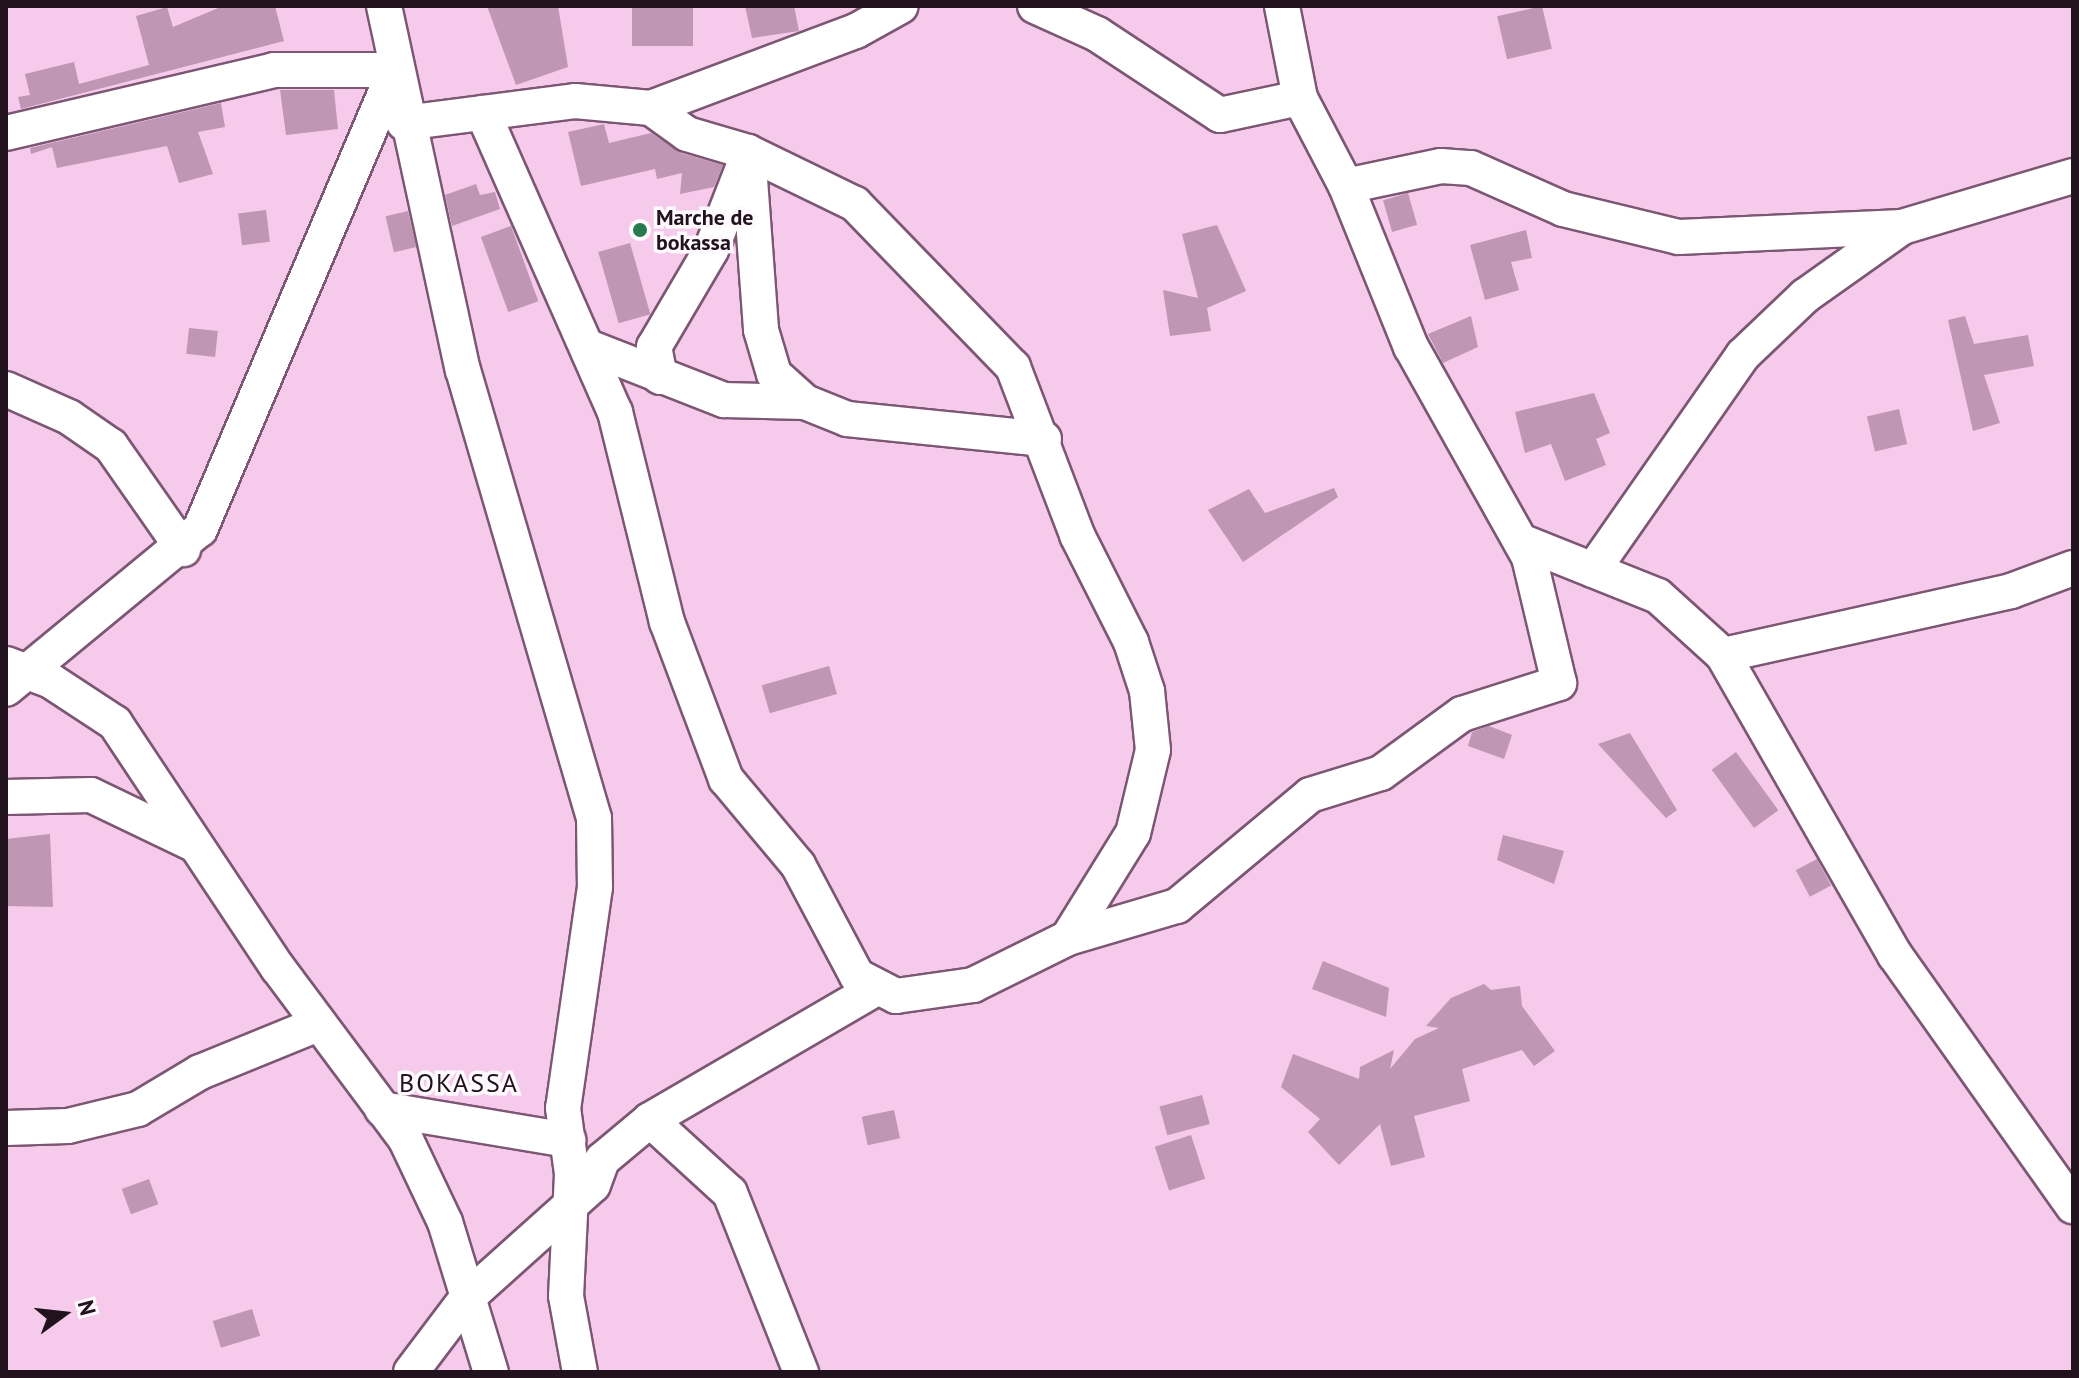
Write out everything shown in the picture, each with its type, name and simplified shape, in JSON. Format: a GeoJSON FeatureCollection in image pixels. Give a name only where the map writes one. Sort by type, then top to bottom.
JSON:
{"type":"FeatureCollection","features":[{"type":"Feature","properties":{"kind":"street"},"geometry":{"type":"LineString","coordinates":[[384,6],[404,123],[463,370],[594,818],[598,853],[563,1108],[568,1140],[570,1201],[566,1296],[580,1372]]}},
{"type":"Feature","properties":{"kind":"street"},"geometry":{"type":"LineString","coordinates":[[404,123],[575,101],[651,108],[856,31],[901,6]]}},
{"type":"Feature","properties":{"kind":"street"},"geometry":{"type":"LineString","coordinates":[[1035,6],[1097,34],[1220,115],[1300,98]]}},
{"type":"Feature","properties":{"kind":"street"},"geometry":{"type":"LineString","coordinates":[[483,113],[591,348],[615,412],[667,622],[721,767],[798,865],[857,976],[875,989],[896,996],[973,985],[1068,938],[1197,896],[1310,795],[1381,773],[1462,714],[1552,691],[1557,664],[1523,542],[1444,415],[1346,186],[1300,98],[1282,6]]}},
{"type":"Feature","properties":{"kind":"street"},"geometry":{"type":"LineString","coordinates":[[6,133],[274,70],[395,70]]}},
{"type":"Feature","properties":{"kind":"street"},"geometry":{"type":"LineString","coordinates":[[395,70],[200,529],[183,549],[12,675],[115,723],[318,1024],[382,1109],[429,1179],[491,1372]]}},
{"type":"Feature","properties":{"kind":"street"},"geometry":{"type":"LineString","coordinates":[[651,108],[687,134],[748,152],[855,204],[1013,367],[1044,439],[1077,535],[1131,642],[1147,691],[1153,750],[1133,833],[1068,938]]}},
{"type":"Feature","properties":{"kind":"street"},"geometry":{"type":"LineString","coordinates":[[660,377],[654,347],[711,250],[748,152]]}},
{"type":"Feature","properties":{"kind":"street"},"geometry":{"type":"LineString","coordinates":[[748,152],[761,330],[774,374],[805,402],[847,419],[1044,439]]}},
{"type":"Feature","properties":{"kind":"street"},"geometry":{"type":"LineString","coordinates":[[1346,186],[1441,166],[1471,168],[1563,209],[1655,237],[1902,227],[2073,176]]}},
{"type":"Feature","properties":{"kind":"street"},"geometry":{"type":"LineString","coordinates":[[1593,570],[1743,355],[1805,296],[1902,227]]}},
{"type":"Feature","properties":{"kind":"street"},"geometry":{"type":"LineString","coordinates":[[591,348],[724,400],[805,402]]}},
{"type":"Feature","properties":{"kind":"street"},"geometry":{"type":"LineString","coordinates":[[6,389],[69,417],[111,446],[183,549]]}},
{"type":"Feature","properties":{"kind":"street"},"geometry":{"type":"LineString","coordinates":[[1523,542],[1658,596],[1723,655],[1895,955],[2073,1206]]}},
{"type":"Feature","properties":{"kind":"street"},"geometry":{"type":"LineString","coordinates":[[1723,655],[2011,591],[2073,568]]}},
{"type":"Feature","properties":{"kind":"street"},"geometry":{"type":"LineString","coordinates":[[6,797],[91,795],[195,845]]}},
{"type":"Feature","properties":{"kind":"street"},"geometry":{"type":"LineString","coordinates":[[411,1372],[467,1298],[570,1201],[593,1185],[602,1160],[650,1120],[875,989]]}},
{"type":"Feature","properties":{"kind":"street"},"geometry":{"type":"LineString","coordinates":[[6,1128],[68,1126],[138,1109],[200,1072],[318,1024]]}},
{"type":"Feature","properties":{"kind":"street"},"geometry":{"type":"LineString","coordinates":[[382,1109],[568,1140]]}},
{"type":"Feature","properties":{"kind":"street"},"geometry":{"type":"LineString","coordinates":[[650,1120],[730,1193],[801,1372]]}},
{"type":"Feature","properties":{"kind":"building"},"geometry":{"type":"Polygon","coordinates":[[[223,6],[275,6],[284,41],[21,109],[18,97],[30,95],[25,74],[74,62],[79,84],[149,65],[136,16],[167,7],[173,27],[223,6]]]}},
{"type":"Feature","properties":{"kind":"building"},"geometry":{"type":"Polygon","coordinates":[[[487,6],[558,6],[568,67],[516,85],[487,6]]]}},
{"type":"Feature","properties":{"kind":"building"},"geometry":{"type":"Polygon","coordinates":[[[632,6],[693,6],[693,46],[632,46],[632,6]]]}},
{"type":"Feature","properties":{"kind":"building"},"geometry":{"type":"Polygon","coordinates":[[[745,6],[794,6],[799,31],[752,38],[745,6]]]}},
{"type":"Feature","properties":{"kind":"building"},"geometry":{"type":"Polygon","coordinates":[[[1542,6],[1552,49],[1507,59],[1497,16],[1542,6]]]}},
{"type":"Feature","properties":{"kind":"building"},"geometry":{"type":"Polygon","coordinates":[[[280,90],[334,90],[338,129],[286,135],[280,90]]]}},
{"type":"Feature","properties":{"kind":"building"},"geometry":{"type":"Polygon","coordinates":[[[221,103],[225,127],[198,132],[213,174],[179,183],[167,146],[57,168],[52,147],[31,154],[30,148],[221,103]]]}},
{"type":"Feature","properties":{"kind":"building"},"geometry":{"type":"Polygon","coordinates":[[[604,124],[609,143],[651,133],[681,153],[723,165],[714,187],[680,194],[682,173],[657,179],[655,169],[581,186],[568,132],[604,124]]]}},
{"type":"Feature","properties":{"kind":"building"},"geometry":{"type":"Polygon","coordinates":[[[476,184],[480,195],[495,192],[500,209],[452,226],[445,195],[476,184]]]}},
{"type":"Feature","properties":{"kind":"building"},"geometry":{"type":"Polygon","coordinates":[[[1408,193],[1417,225],[1392,232],[1383,200],[1408,193]]]}},
{"type":"Feature","properties":{"kind":"building"},"geometry":{"type":"Polygon","coordinates":[[[266,210],[270,242],[242,245],[238,213],[266,210]]]}},
{"type":"Feature","properties":{"kind":"building"},"geometry":{"type":"Polygon","coordinates":[[[408,211],[416,247],[394,252],[386,216],[408,211]]]}},
{"type":"Feature","properties":{"kind":"building"},"geometry":{"type":"Polygon","coordinates":[[[1217,225],[1246,291],[1207,308],[1211,331],[1170,336],[1163,290],[1198,298],[1182,234],[1217,225]]]}},
{"type":"Feature","properties":{"kind":"building"},"geometry":{"type":"Polygon","coordinates":[[[511,226],[538,301],[508,312],[481,237],[511,226]]]}},
{"type":"Feature","properties":{"kind":"building"},"geometry":{"type":"Polygon","coordinates":[[[1526,230],[1532,258],[1511,262],[1519,290],[1485,300],[1470,245],[1526,230]]]}},
{"type":"Feature","properties":{"kind":"building"},"geometry":{"type":"Polygon","coordinates":[[[630,243],[650,314],[619,323],[598,252],[630,243]]]}},
{"type":"Feature","properties":{"kind":"building"},"geometry":{"type":"Polygon","coordinates":[[[1471,316],[1478,347],[1443,363],[1428,334],[1471,316]]]}},
{"type":"Feature","properties":{"kind":"building"},"geometry":{"type":"Polygon","coordinates":[[[1965,316],[1974,344],[2028,335],[2034,366],[1984,375],[2000,423],[1973,431],[1948,320],[1965,316]]]}},
{"type":"Feature","properties":{"kind":"building"},"geometry":{"type":"Polygon","coordinates":[[[189,328],[218,331],[215,357],[186,354],[189,328]]]}},
{"type":"Feature","properties":{"kind":"building"},"geometry":{"type":"Polygon","coordinates":[[[1594,393],[1610,433],[1596,439],[1606,465],[1565,481],[1551,444],[1525,453],[1515,412],[1594,393]]]}},
{"type":"Feature","properties":{"kind":"building"},"geometry":{"type":"Polygon","coordinates":[[[1899,409],[1907,444],[1875,452],[1867,416],[1899,409]]]}},
{"type":"Feature","properties":{"kind":"building"},"geometry":{"type":"Polygon","coordinates":[[[1334,488],[1338,497],[1243,562],[1208,510],[1249,489],[1265,513],[1334,488]]]}},
{"type":"Feature","properties":{"kind":"building"},"geometry":{"type":"Polygon","coordinates":[[[829,666],[837,694],[770,713],[762,685],[829,666]]]}},
{"type":"Feature","properties":{"kind":"building"},"geometry":{"type":"Polygon","coordinates":[[[1489,726],[1512,735],[1504,759],[1468,746],[1472,732],[1489,726]]]}},
{"type":"Feature","properties":{"kind":"building"},"geometry":{"type":"Polygon","coordinates":[[[1630,733],[1677,810],[1666,818],[1598,744],[1630,733]]]}},
{"type":"Feature","properties":{"kind":"building"},"geometry":{"type":"Polygon","coordinates":[[[1736,752],[1778,810],[1754,828],[1712,770],[1736,752]]]}},
{"type":"Feature","properties":{"kind":"building"},"geometry":{"type":"Polygon","coordinates":[[[50,834],[53,907],[6,906],[6,839],[50,834]]]}},
{"type":"Feature","properties":{"kind":"building"},"geometry":{"type":"Polygon","coordinates":[[[1503,835],[1564,851],[1554,884],[1497,860],[1503,835]]]}},
{"type":"Feature","properties":{"kind":"building"},"geometry":{"type":"Polygon","coordinates":[[[1817,859],[1831,885],[1810,897],[1796,870],[1817,859]]]}},
{"type":"Feature","properties":{"kind":"building"},"geometry":{"type":"Polygon","coordinates":[[[1323,961],[1389,988],[1386,1017],[1312,989],[1323,961]]]}},
{"type":"Feature","properties":{"kind":"building"},"geometry":{"type":"Polygon","coordinates":[[[1484,984],[1491,990],[1520,986],[1522,1006],[1555,1051],[1534,1066],[1522,1050],[1462,1069],[1470,1101],[1414,1116],[1425,1157],[1391,1166],[1380,1124],[1339,1165],[1308,1132],[1320,1119],[1281,1087],[1293,1054],[1359,1079],[1360,1067],[1394,1050],[1390,1069],[1415,1039],[1439,1028],[1426,1026],[1451,998],[1484,984]]]}},
{"type":"Feature","properties":{"kind":"building"},"geometry":{"type":"Polygon","coordinates":[[[1202,1095],[1210,1124],[1167,1135],[1159,1106],[1202,1095]]]}},
{"type":"Feature","properties":{"kind":"building"},"geometry":{"type":"Polygon","coordinates":[[[894,1110],[900,1138],[868,1145],[862,1117],[894,1110]]]}},
{"type":"Feature","properties":{"kind":"building"},"geometry":{"type":"Polygon","coordinates":[[[1191,1135],[1205,1179],[1169,1190],[1155,1147],[1191,1135]]]}},
{"type":"Feature","properties":{"kind":"building"},"geometry":{"type":"Polygon","coordinates":[[[149,1179],[158,1204],[131,1214],[122,1189],[149,1179]]]}},
{"type":"Feature","properties":{"kind":"building"},"geometry":{"type":"Polygon","coordinates":[[[252,1309],[260,1336],[221,1348],[213,1321],[252,1309]]]}},
{"type":"Feature","properties":{"kind":"place","name":"Marche de bokassa"},"geometry":{"type":"Point","coordinates":[640,230]}},
{"type":"Feature","properties":{"kind":"district","name":"BOKASSA"},"geometry":{"type":"Point","coordinates":[459,1083]}}]}
